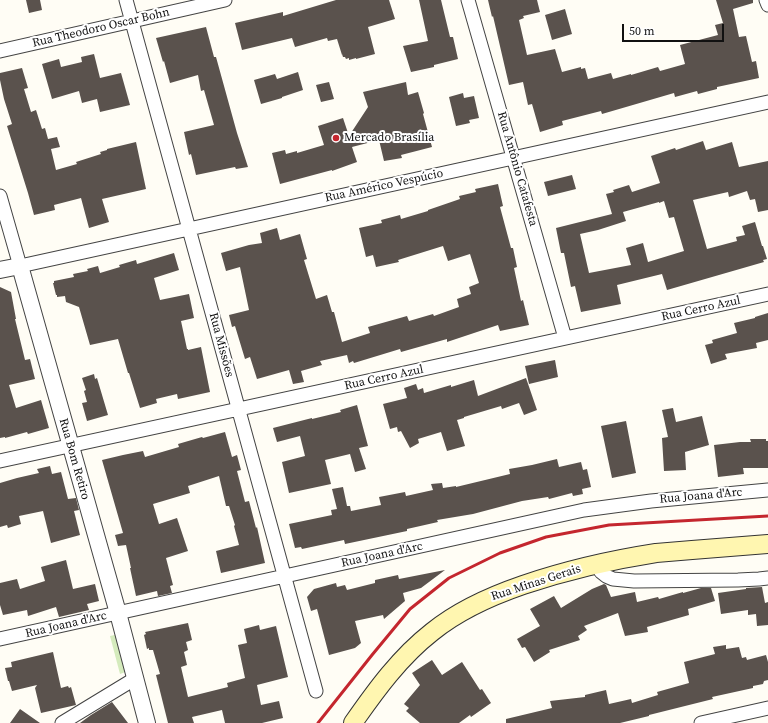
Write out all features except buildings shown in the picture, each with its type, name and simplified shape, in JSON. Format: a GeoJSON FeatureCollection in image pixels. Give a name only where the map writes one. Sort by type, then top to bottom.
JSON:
{"type":"FeatureCollection","features":[{"type":"Feature","properties":{"kind":"main road","name":"Rua Minas Gerais"},"geometry":{"type":"LineString","coordinates":[[353,723],[378,687],[416,645],[453,617],[493,596],[571,570],[612,560],[658,553],[768,544]]}},
{"type":"Feature","properties":{"kind":"street","name":"Rua Missões"},"geometry":{"type":"LineString","coordinates":[[126,0],[316,691]]}},
{"type":"Feature","properties":{"kind":"street","name":"Rua Theodoro Oscar Bohn"},"geometry":{"type":"LineString","coordinates":[[0,51],[225,0]]}},
{"type":"Feature","properties":{"kind":"street","name":"Rua Antônio Catafesta"},"geometry":{"type":"LineString","coordinates":[[468,0],[565,338]]}},
{"type":"Feature","properties":{"kind":"street"},"geometry":{"type":"LineString","coordinates":[[766,0],[768,5]]}},
{"type":"Feature","properties":{"kind":"street","name":"Rua Américo Vespúcio"},"geometry":{"type":"LineString","coordinates":[[0,270],[768,102]]}},
{"type":"Feature","properties":{"kind":"street","name":"Rua Bom Retiro"},"geometry":{"type":"LineString","coordinates":[[0,196],[118,613],[147,723]]}},
{"type":"Feature","properties":{"kind":"street","name":"Rua Cerro Azul"},"geometry":{"type":"LineString","coordinates":[[0,461],[768,294]]}},
{"type":"Feature","properties":{"kind":"street","name":"Rua Joana d'Arc"},"geometry":{"type":"LineString","coordinates":[[2,641],[118,613],[584,510],[651,501],[768,490]]}},
{"type":"Feature","properties":{"kind":"street"},"geometry":{"type":"LineString","coordinates":[[597,564],[600,572],[606,576],[613,579],[634,581],[738,580],[768,578]]}},
{"type":"Feature","properties":{"kind":"street"},"geometry":{"type":"LineString","coordinates":[[62,723],[136,678]]}},
{"type":"Feature","properties":{"kind":"street"},"geometry":{"type":"LineString","coordinates":[[701,723],[768,708]]}},
{"type":"Feature","properties":{"kind":"green space"},"geometry":{"type":"Polygon","coordinates":[[[119,634],[128,671],[120,674],[110,636],[119,634]]]}},
{"type":"Feature","properties":{"kind":"railway"},"geometry":{"type":"LineString","coordinates":[[318,723],[410,609],[449,578],[500,553],[546,537],[609,525],[768,516]]}},
{"type":"Feature","properties":{"kind":"place","name":"Mercado Brasília"},"geometry":{"type":"Point","coordinates":[336,138]}}]}
